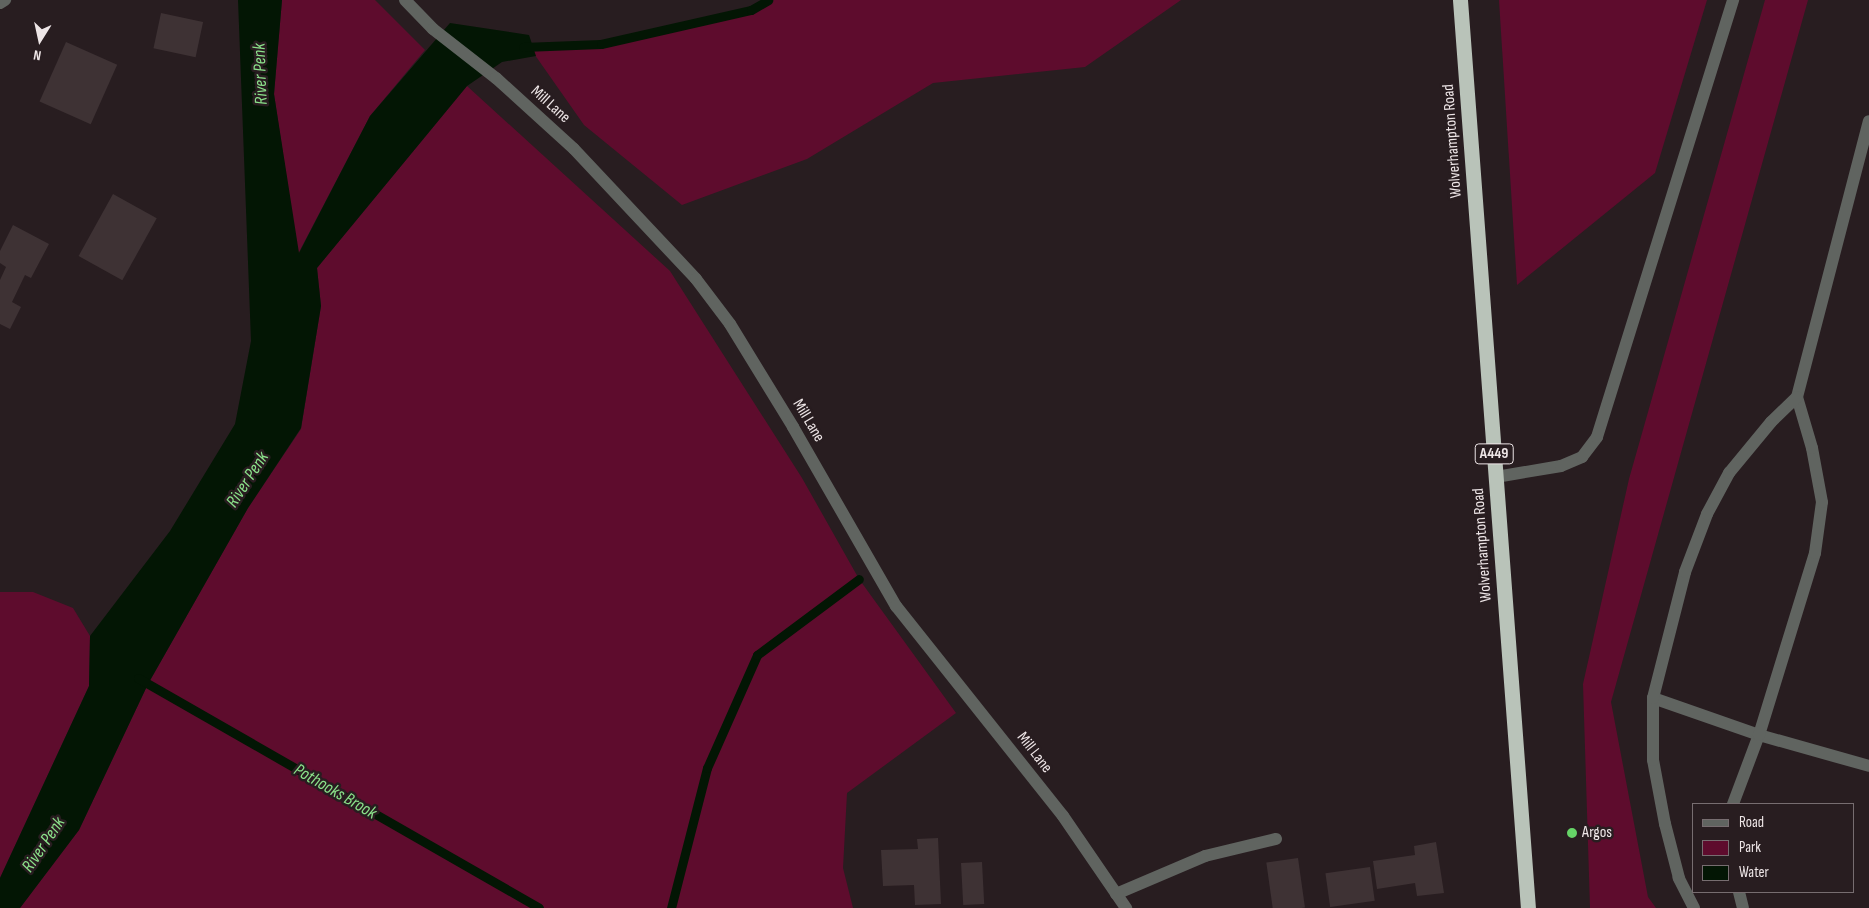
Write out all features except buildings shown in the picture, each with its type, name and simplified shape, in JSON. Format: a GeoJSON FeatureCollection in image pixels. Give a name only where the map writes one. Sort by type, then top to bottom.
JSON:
{"type":"FeatureCollection","features":[{"type":"Feature","properties":{"kind":"highway","name":"Wolverhampton Road"},"geometry":{"type":"LineString","coordinates":[[1460,0],[1528,908]]}},
{"type":"Feature","properties":{"kind":"street"},"geometry":{"type":"LineString","coordinates":[[0,3],[4,0]]}},
{"type":"Feature","properties":{"kind":"street","name":"Mill Lane"},"geometry":{"type":"LineString","coordinates":[[404,0],[433,29],[496,78],[574,149],[696,279],[730,324],[794,427],[896,606],[1063,816],[1126,908]]}},
{"type":"Feature","properties":{"kind":"street"},"geometry":{"type":"LineString","coordinates":[[1496,477],[1561,466],[1582,457],[1597,438],[1733,0]]}},
{"type":"Feature","properties":{"kind":"street"},"geometry":{"type":"LineString","coordinates":[[1733,803],[1740,778],[1759,735],[1815,552],[1822,502],[1812,448],[1797,397],[1869,121]]}},
{"type":"Feature","properties":{"kind":"street"},"geometry":{"type":"LineString","coordinates":[[1694,908],[1679,878],[1665,824],[1653,760],[1653,698],[1685,572],[1707,514],[1729,473],[1771,422],[1797,397]]}},
{"type":"Feature","properties":{"kind":"street"},"geometry":{"type":"LineString","coordinates":[[1653,698],[1759,735],[1869,766]]}},
{"type":"Feature","properties":{"kind":"street"},"geometry":{"type":"LineString","coordinates":[[1116,894],[1205,856],[1276,839]]}},
{"type":"Feature","properties":{"kind":"street"},"geometry":{"type":"LineString","coordinates":[[1739,893],[1743,908]]}},
{"type":"Feature","properties":{"kind":"green space"},"geometry":{"type":"Polygon","coordinates":[[[282,0],[375,0],[425,50],[370,116],[298,254],[274,94],[282,0]]]}},
{"type":"Feature","properties":{"kind":"green space"},"geometry":{"type":"Polygon","coordinates":[[[768,0],[1181,0],[1085,67],[933,83],[807,159],[682,205],[584,125],[530,48],[601,44],[751,10],[768,0]]]}},
{"type":"Feature","properties":{"kind":"green space"},"geometry":{"type":"Polygon","coordinates":[[[1499,0],[1707,0],[1655,173],[1517,285],[1499,0]]]}},
{"type":"Feature","properties":{"kind":"green space"},"geometry":{"type":"Polygon","coordinates":[[[1765,0],[1808,0],[1611,702],[1648,897],[1656,908],[1590,908],[1583,684],[1629,479],[1765,0]]]}},
{"type":"Feature","properties":{"kind":"green space"},"geometry":{"type":"Polygon","coordinates":[[[467,86],[670,271],[802,478],[859,579],[956,713],[847,793],[843,868],[853,908],[20,908],[79,830],[148,684],[248,508],[301,429],[321,306],[317,268],[467,86]]]}},
{"type":"Feature","properties":{"kind":"green space"},"geometry":{"type":"Polygon","coordinates":[[[0,592],[33,592],[73,608],[90,636],[89,686],[0,878],[0,592]]]}},
{"type":"Feature","properties":{"kind":"water","name":"River Penk"},"geometry":{"type":"Polygon","coordinates":[[[238,0],[282,0],[274,94],[299,253],[370,116],[450,23],[529,35],[536,56],[502,62],[467,86],[317,268],[321,306],[301,428],[248,508],[148,684],[79,830],[20,908],[0,908],[0,878],[89,686],[90,636],[170,531],[235,424],[251,341],[238,0]]]}},
{"type":"Feature","properties":{"kind":"waterway"},"geometry":{"type":"LineString","coordinates":[[523,47],[601,44],[751,10],[768,0]]}},
{"type":"Feature","properties":{"kind":"waterway"},"geometry":{"type":"LineString","coordinates":[[671,908],[707,768],[757,655],[859,579]]}},
{"type":"Feature","properties":{"kind":"waterway","name":"Pothooks Brook"},"geometry":{"type":"LineString","coordinates":[[138,678],[539,908]]}},
{"type":"Feature","properties":{"kind":"place","name":"Argos"},"geometry":{"type":"Point","coordinates":[1572,833]}}]}
